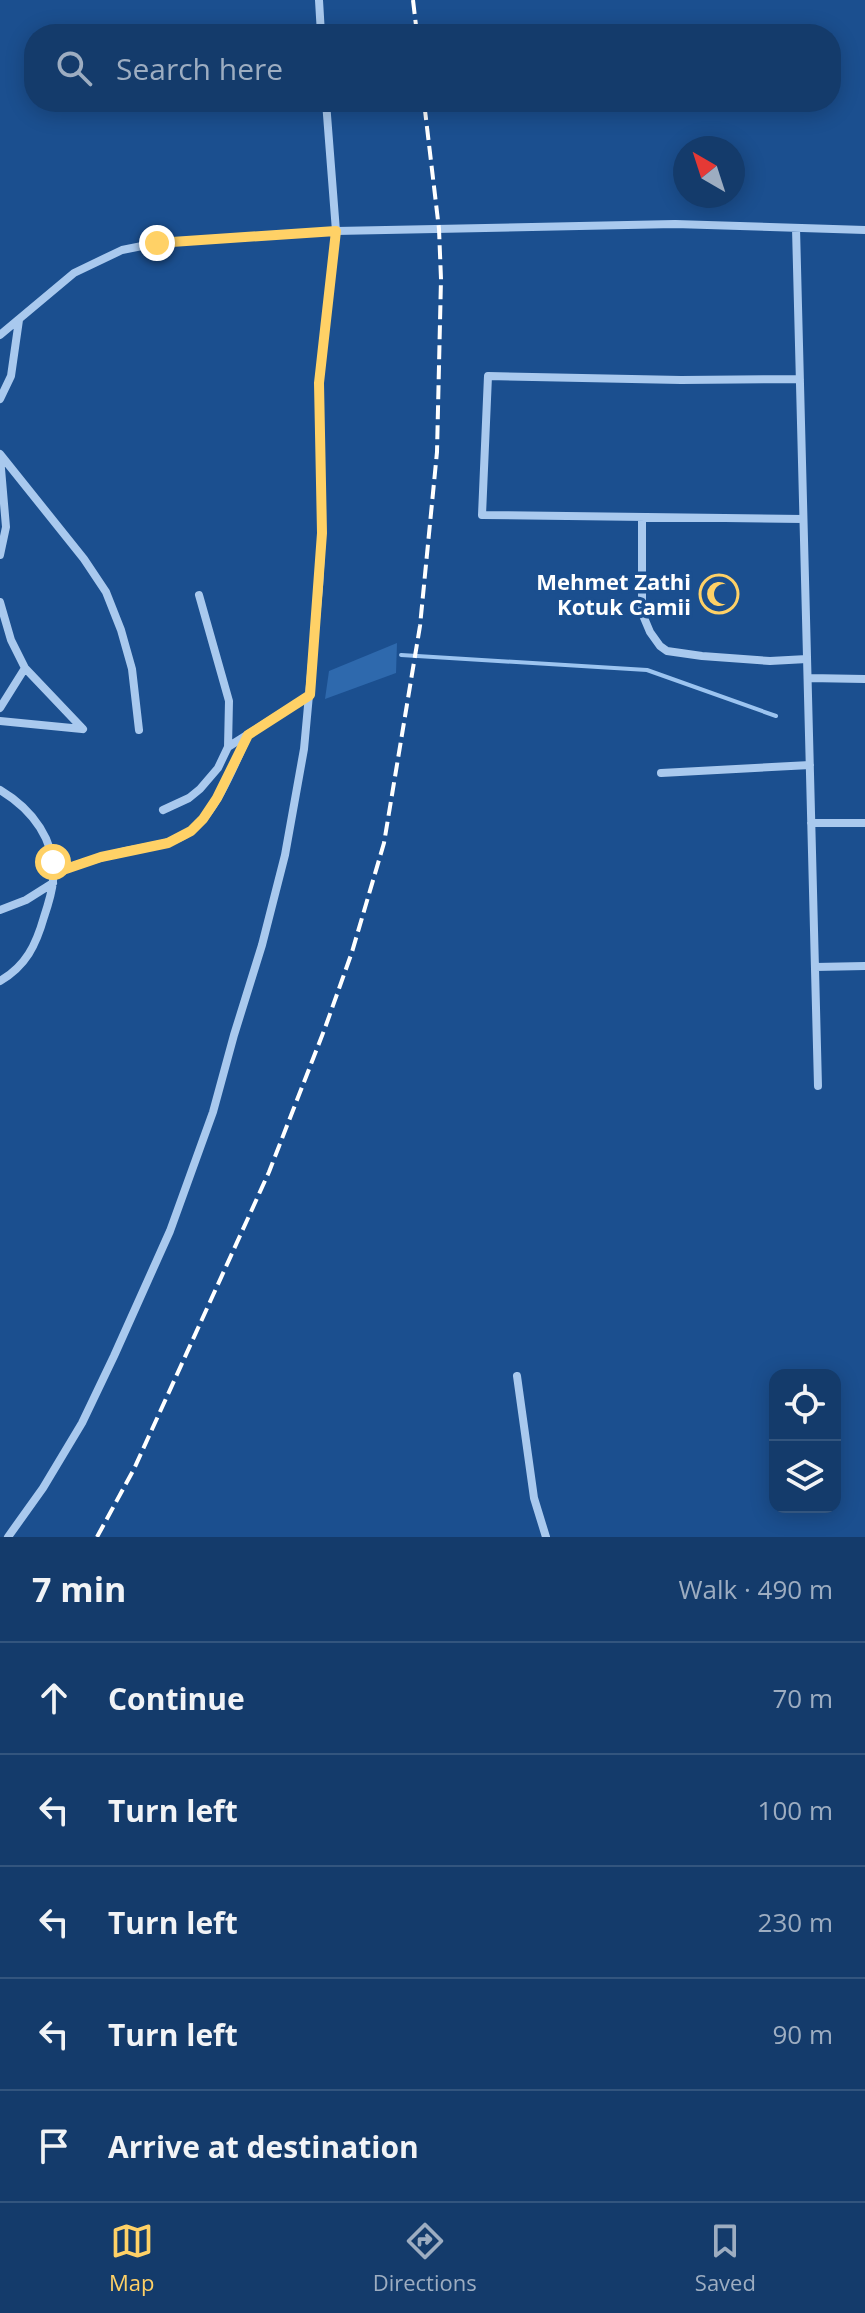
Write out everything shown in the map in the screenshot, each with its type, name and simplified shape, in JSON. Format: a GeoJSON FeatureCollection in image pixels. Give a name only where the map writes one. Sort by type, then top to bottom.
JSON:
{"type":"FeatureCollection","features":[{"type":"Feature","properties":{"kind":"street"},"geometry":{"type":"LineString","coordinates":[[319,0],[320,24]]}},
{"type":"Feature","properties":{"kind":"street"},"geometry":{"type":"LineString","coordinates":[[8,1537],[63,1456],[99,1390],[170,1231],[196,1163],[274,900],[295,802],[310,695],[322,533],[319,383],[336,231],[327,112]]}},
{"type":"Feature","properties":{"kind":"street"},"geometry":{"type":"LineString","coordinates":[[0,335],[74,273],[122,250],[157,243],[336,231],[675,224],[865,230]]}},
{"type":"Feature","properties":{"kind":"street"},"geometry":{"type":"LineString","coordinates":[[796,228],[818,1086]]}},
{"type":"Feature","properties":{"kind":"street"},"geometry":{"type":"LineString","coordinates":[[0,399],[11,376],[19,320]]}},
{"type":"Feature","properties":{"kind":"street"},"geometry":{"type":"LineString","coordinates":[[800,379],[488,376],[482,515],[803,519]]}},
{"type":"Feature","properties":{"kind":"street"},"geometry":{"type":"LineString","coordinates":[[0,454],[6,527],[0,555]]}},
{"type":"Feature","properties":{"kind":"street"},"geometry":{"type":"LineString","coordinates":[[0,454],[84,559],[106,592],[132,669],[139,730]]}},
{"type":"Feature","properties":{"kind":"street"},"geometry":{"type":"LineString","coordinates":[[642,517],[642,613],[660,646],[667,651],[702,656],[770,661],[807,659]]}},
{"type":"Feature","properties":{"kind":"street"},"geometry":{"type":"LineString","coordinates":[[163,810],[200,789],[218,768],[228,747],[229,701],[199,595]]}},
{"type":"Feature","properties":{"kind":"street"},"geometry":{"type":"LineString","coordinates":[[0,602],[11,640],[25,668],[83,729],[0,721]]}},
{"type":"Feature","properties":{"kind":"street"},"geometry":{"type":"LineString","coordinates":[[0,708],[25,668]]}},
{"type":"Feature","properties":{"kind":"street"},"geometry":{"type":"LineString","coordinates":[[808,678],[865,679]]}},
{"type":"Feature","properties":{"kind":"street"},"geometry":{"type":"LineString","coordinates":[[228,747],[310,695]]}},
{"type":"Feature","properties":{"kind":"street"},"geometry":{"type":"LineString","coordinates":[[54,873],[101,857],[168,843],[191,831],[217,798],[248,735]]}},
{"type":"Feature","properties":{"kind":"street"},"geometry":{"type":"LineString","coordinates":[[661,773],[810,765]]}},
{"type":"Feature","properties":{"kind":"street"},"geometry":{"type":"LineString","coordinates":[[0,790],[17,800],[36,819],[50,851],[54,873],[35,946],[24,962],[0,981]]}},
{"type":"Feature","properties":{"kind":"street"},"geometry":{"type":"LineString","coordinates":[[811,823],[865,823]]}},
{"type":"Feature","properties":{"kind":"street"},"geometry":{"type":"LineString","coordinates":[[0,910],[26,900],[53,883]]}},
{"type":"Feature","properties":{"kind":"street"},"geometry":{"type":"LineString","coordinates":[[815,967],[865,966]]}},
{"type":"Feature","properties":{"kind":"street"},"geometry":{"type":"LineString","coordinates":[[517,1376],[534,1498],[546,1537]]}},
{"type":"Feature","properties":{"kind":"shaded area"},"geometry":{"type":"Polygon","coordinates":[[[397,643],[396,673],[325,699],[329,671],[397,643]]]}},
{"type":"Feature","properties":{"kind":"waterway"},"geometry":{"type":"LineString","coordinates":[[401,655],[647,670],[776,716]]}},
{"type":"Feature","properties":{"kind":"railway"},"geometry":{"type":"LineString","coordinates":[[413,0],[416,24]]}},
{"type":"Feature","properties":{"kind":"railway"},"geometry":{"type":"LineString","coordinates":[[97,1537],[134,1469],[269,1172],[352,952],[384,843],[420,626],[437,452],[441,279],[439,229],[425,112]]}},
{"type":"Feature","properties":{"kind":"place","name":"Mehmet Zathi Kotuk Camii"},"geometry":{"type":"Point","coordinates":[719,594]}},
{"type":"Feature","properties":{"kind":"route"},"geometry":{"type":"LineString","coordinates":[[53,862],[54,873],[101,857],[168,843],[184,836],[197,826],[217,798],[248,735],[310,695],[322,533],[319,383],[336,231],[157,243]]}}]}
